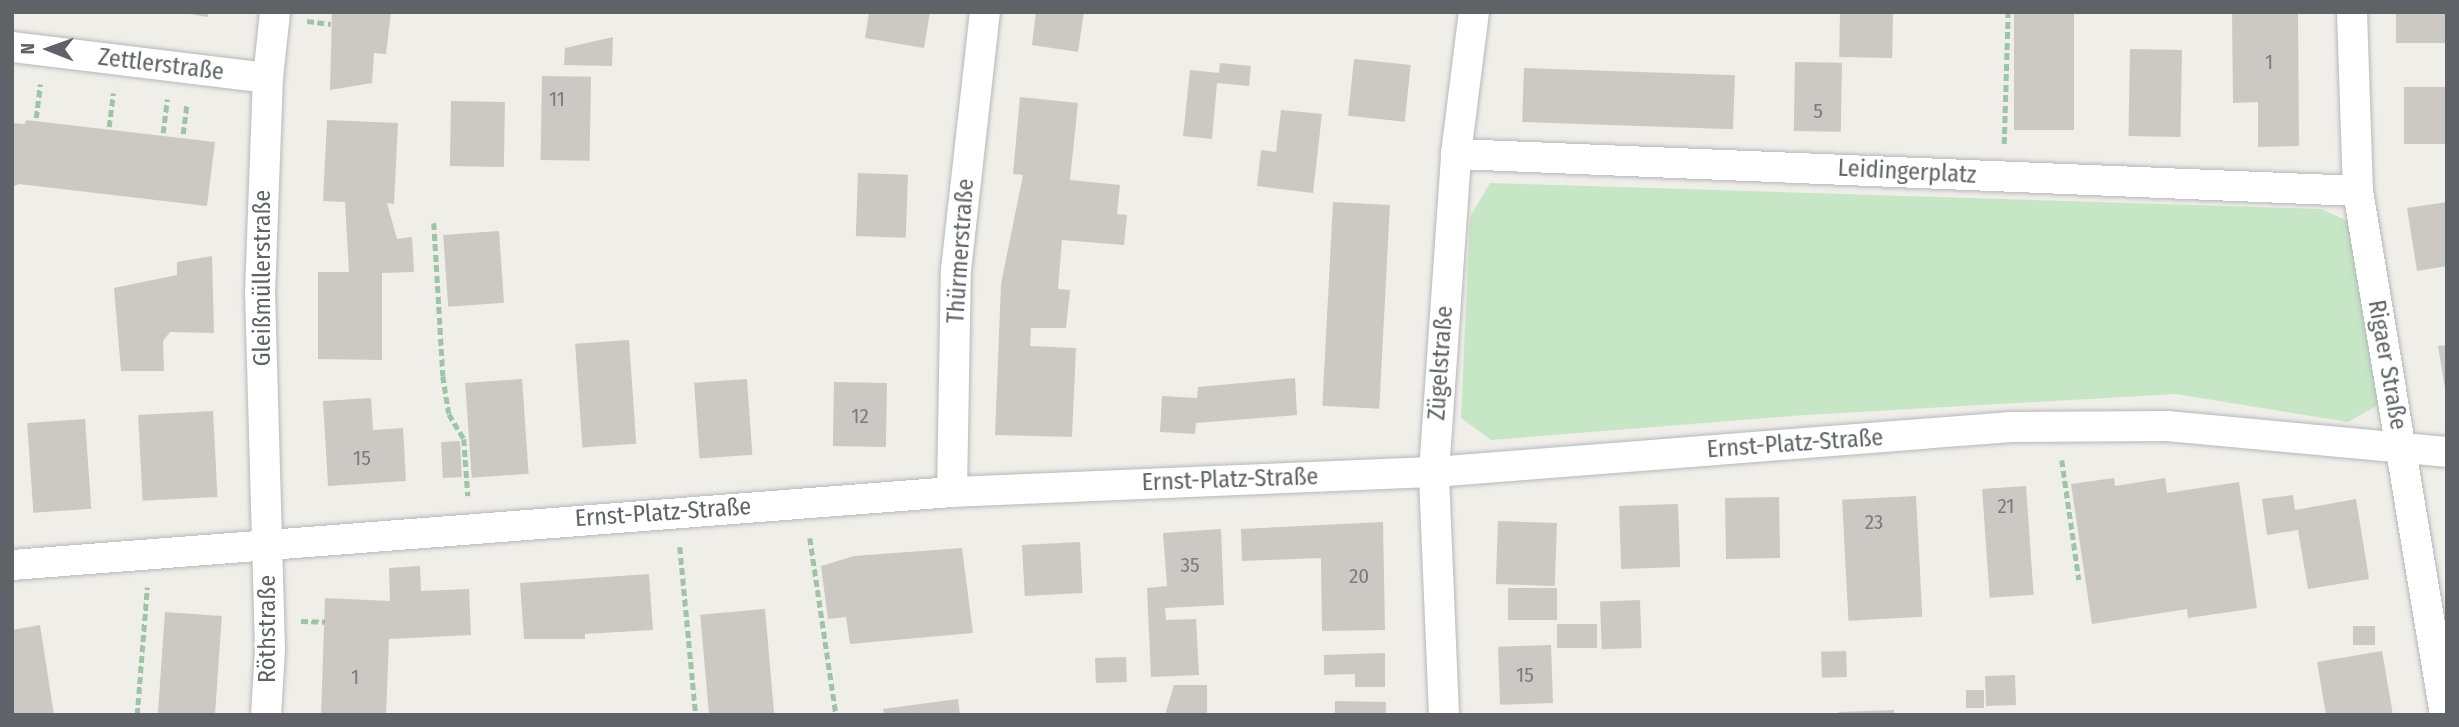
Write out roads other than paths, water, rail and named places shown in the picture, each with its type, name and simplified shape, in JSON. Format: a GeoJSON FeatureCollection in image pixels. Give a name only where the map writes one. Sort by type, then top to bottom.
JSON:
{"type":"FeatureCollection","features":[{"type":"Feature","properties":{"kind":"street","name":"Gleißmüllerstraße"},"geometry":{"type":"LineString","coordinates":[[268,544],[260,294],[268,78],[275,12]]}},
{"type":"Feature","properties":{"kind":"street","name":"Thürmerstraße"},"geometry":{"type":"LineString","coordinates":[[953,492],[956,270],[985,12]]}},
{"type":"Feature","properties":{"kind":"street","name":"Zügelstraße"},"geometry":{"type":"LineString","coordinates":[[1444,715],[1434,472],[1456,154],[1474,12]]}},
{"type":"Feature","properties":{"kind":"street","name":"Rigaer Straße"},"geometry":{"type":"LineString","coordinates":[[2352,12],[2358,191],[2445,715]]}},
{"type":"Feature","properties":{"kind":"street","name":"Zettlerstraße"},"geometry":{"type":"LineString","coordinates":[[12,47],[268,78]]}},
{"type":"Feature","properties":{"kind":"street","name":"Leidingerplatz"},"geometry":{"type":"LineString","coordinates":[[1456,154],[2358,191]]}},
{"type":"Feature","properties":{"kind":"street","name":"Ernst-Platz-Straße"},"geometry":{"type":"LineString","coordinates":[[12,565],[150,551],[805,502],[953,492],[1434,472],[2057,426],[2167,426],[2401,445],[2447,452]]}},
{"type":"Feature","properties":{"kind":"street","name":"Röthstraße"},"geometry":{"type":"LineString","coordinates":[[266,715],[270,649],[268,544]]}}]}
